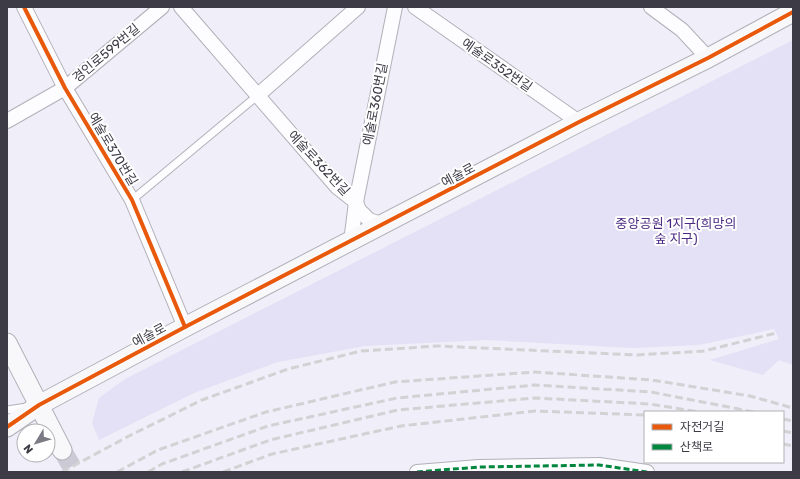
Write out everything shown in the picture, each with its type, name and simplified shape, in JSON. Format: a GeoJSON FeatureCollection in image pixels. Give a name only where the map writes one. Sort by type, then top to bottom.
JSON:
{"type":"FeatureCollection","features":[{"type":"Feature","properties":{"kind":"street","name":"예술로370번길"},"geometry":{"type":"LineString","coordinates":[[24,7],[65,88],[132,200],[185,327]]}},
{"type":"Feature","properties":{"kind":"street","name":"경인로599번길"},"geometry":{"type":"LineString","coordinates":[[7,120],[65,88],[162,7]]}},
{"type":"Feature","properties":{"kind":"street","name":"예술로362번길"},"geometry":{"type":"LineString","coordinates":[[180,7],[337,187],[356,202],[359,210],[369,220],[384,225]]}},
{"type":"Feature","properties":{"kind":"street"},"geometry":{"type":"LineString","coordinates":[[258,96],[358,7]]}},
{"type":"Feature","properties":{"kind":"street","name":"예술로360번길"},"geometry":{"type":"LineString","coordinates":[[351,242],[356,202],[395,7]]}},
{"type":"Feature","properties":{"kind":"street","name":"예술로352번길"},"geometry":{"type":"LineString","coordinates":[[415,7],[579,122]]}},
{"type":"Feature","properties":{"kind":"street"},"geometry":{"type":"LineString","coordinates":[[652,7],[682,30],[708,58]]}},
{"type":"Feature","properties":{"kind":"street","name":"예술로"},"geometry":{"type":"LineString","coordinates":[[7,428],[39,405],[185,327],[384,225],[579,122],[708,58],[793,12]]}},
{"type":"Feature","properties":{"kind":"street"},"geometry":{"type":"LineString","coordinates":[[7,344],[62,450]]}},
{"type":"Feature","properties":{"kind":"street"},"geometry":{"type":"LineString","coordinates":[[417,472],[480,467],[599,465],[648,472]]}},
{"type":"Feature","properties":{"kind":"lane"},"geometry":{"type":"LineString","coordinates":[[132,200],[258,96]]}},
{"type":"Feature","properties":{"kind":"lane"},"geometry":{"type":"LineString","coordinates":[[7,410],[39,405]]}},
{"type":"Feature","properties":{"kind":"green space","name":"중앙공원 1지구(희망의 숲 지구)"},"geometry":{"type":"Polygon","coordinates":[[[793,40],[793,365],[779,360],[763,375],[710,360],[779,339],[774,329],[699,345],[633,348],[486,340],[365,346],[278,362],[194,393],[99,440],[92,423],[99,398],[125,379],[793,40]]]}},
{"type":"Feature","properties":{"kind":"tunnel"},"geometry":{"type":"LineString","coordinates":[[62,450],[75,472]]}},
{"type":"Feature","properties":{"kind":"railway"},"geometry":{"type":"LineString","coordinates":[[62,472],[129,436],[202,400],[288,369],[361,351],[438,346],[637,355],[704,351],[776,333]]}},
{"type":"Feature","properties":{"kind":"railway"},"geometry":{"type":"LineString","coordinates":[[117,472],[158,450],[266,412],[395,382],[535,372],[652,380],[750,396],[793,408]]}},
{"type":"Feature","properties":{"kind":"railway"},"geometry":{"type":"LineString","coordinates":[[148,472],[162,464],[268,426],[397,398],[535,385],[651,392],[749,411]]}},
{"type":"Feature","properties":{"kind":"railway"},"geometry":{"type":"LineString","coordinates":[[182,472],[270,440],[398,410],[535,398],[650,404],[693,411]]}},
{"type":"Feature","properties":{"kind":"railway"},"geometry":{"type":"LineString","coordinates":[[223,472],[272,454],[401,426],[535,411],[644,415]]}},
{"type":"Feature","properties":{"kind":"railway"},"geometry":{"type":"LineString","coordinates":[[784,419],[793,421]]}},
{"type":"Feature","properties":{"kind":"railway"},"geometry":{"type":"LineString","coordinates":[[784,431],[793,433]]}},
{"type":"Feature","properties":{"kind":"railway"},"geometry":{"type":"LineString","coordinates":[[784,444],[793,446]]}},
{"type":"Feature","properties":{"kind":"marked path"},"geometry":{"type":"LineString","coordinates":[[417,472],[479,467],[599,465],[647,472]]}},
{"type":"Feature","properties":{"kind":"cycle path"},"geometry":{"type":"LineString","coordinates":[[24,7],[65,88],[132,200],[185,327]]}},
{"type":"Feature","properties":{"kind":"cycle path"},"geometry":{"type":"LineString","coordinates":[[7,427],[39,405],[185,327],[579,122],[708,58],[793,12]]}}]}
